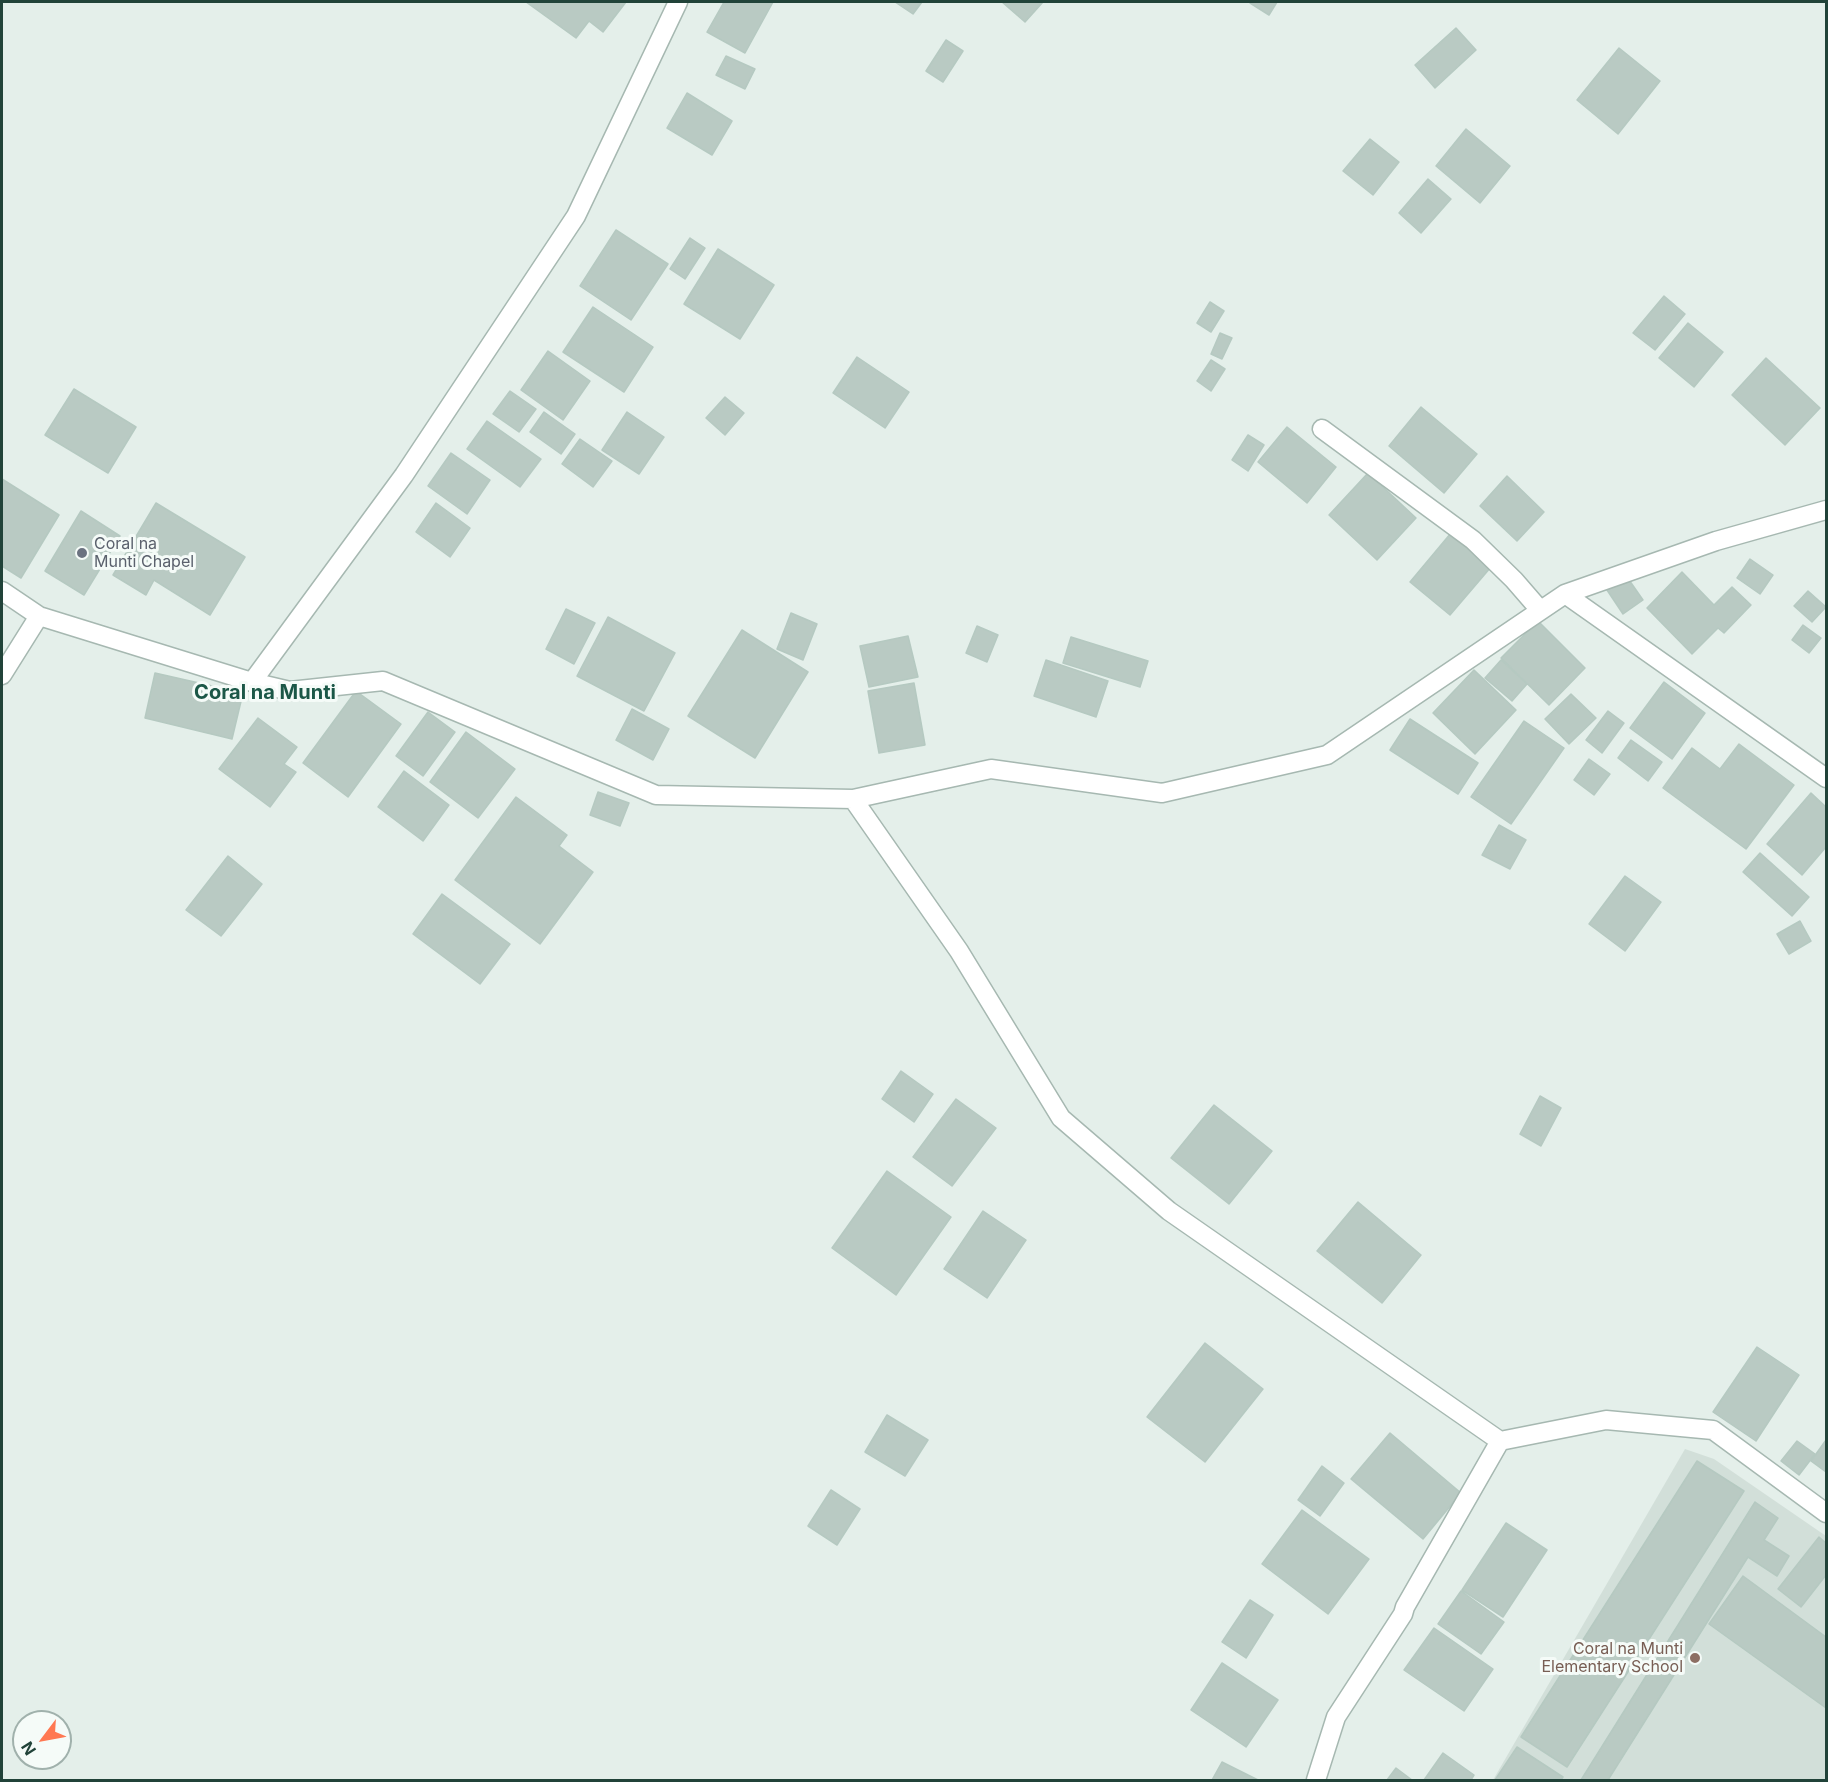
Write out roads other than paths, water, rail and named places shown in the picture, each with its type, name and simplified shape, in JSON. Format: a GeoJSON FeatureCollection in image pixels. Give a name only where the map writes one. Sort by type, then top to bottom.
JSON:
{"type":"FeatureCollection","features":[{"type":"Feature","properties":{"kind":"street"},"geometry":{"type":"LineString","coordinates":[[252,682],[404,475],[576,216],[678,2]]}},
{"type":"Feature","properties":{"kind":"street"},"geometry":{"type":"LineString","coordinates":[[1322,429],[1473,540],[1514,580],[1540,610]]}},
{"type":"Feature","properties":{"kind":"street"},"geometry":{"type":"LineString","coordinates":[[2,591],[39,616],[252,682],[290,690],[383,681],[656,795],[853,799],[991,769],[1162,793],[1327,754],[1565,594],[1716,541],[1827,510]]}},
{"type":"Feature","properties":{"kind":"street"},"geometry":{"type":"LineString","coordinates":[[1565,594],[1827,778]]}},
{"type":"Feature","properties":{"kind":"street"},"geometry":{"type":"LineString","coordinates":[[2,675],[39,616]]}},
{"type":"Feature","properties":{"kind":"street"},"geometry":{"type":"LineString","coordinates":[[853,799],[958,951],[1062,1118],[1169,1211],[1500,1441],[1606,1420],[1713,1430],[1827,1513]]}},
{"type":"Feature","properties":{"kind":"street"},"geometry":{"type":"LineString","coordinates":[[1316,1780],[1336,1718],[1403,1614],[1500,1441]]}},
{"type":"Feature","properties":{"kind":"place","name":"Coral na Munti Chapel"},"geometry":{"type":"Point","coordinates":[82,553]}},
{"type":"Feature","properties":{"kind":"place","name":"Coral na Munti Elementary School"},"geometry":{"type":"Point","coordinates":[1695,1658]}},
{"type":"Feature","properties":{"kind":"district","name":"Coral na Munti"},"geometry":{"type":"Point","coordinates":[265,693]}}]}
